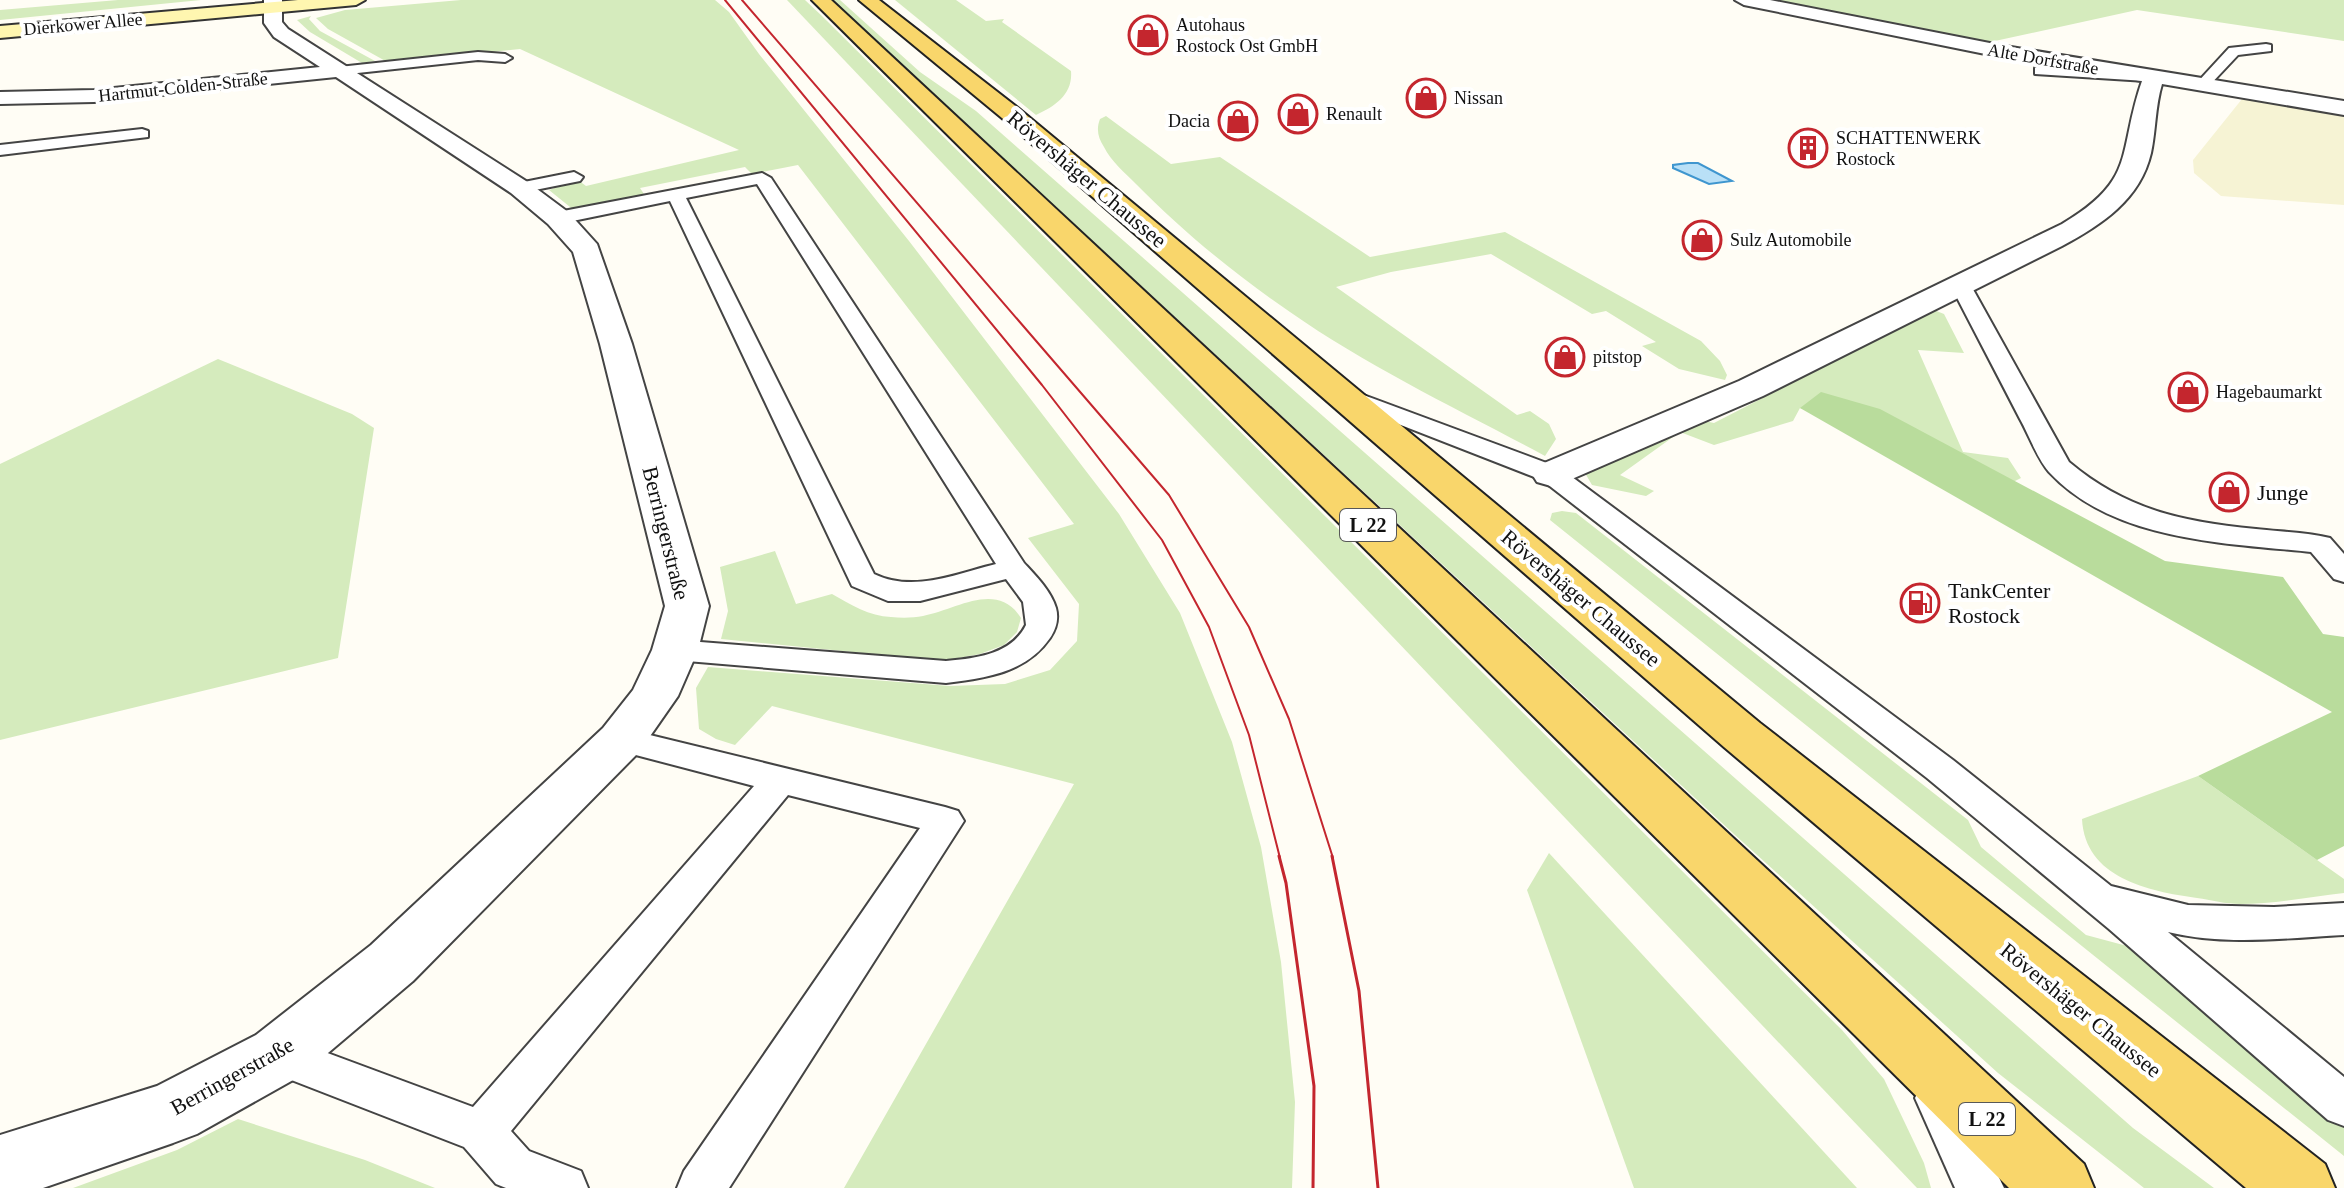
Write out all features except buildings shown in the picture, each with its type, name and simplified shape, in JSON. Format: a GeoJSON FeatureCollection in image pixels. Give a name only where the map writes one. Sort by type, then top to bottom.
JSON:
{"type":"FeatureCollection","features":[{"type":"Feature","properties":{"kind":"main road","name":"Dierkower Allee"},"geometry":{"type":"LineString","coordinates":[[0,24],[271,2],[356,0]]}},
{"type":"Feature","properties":{"kind":"main road","name":"L 22"},"geometry":{"type":"LineString","coordinates":[[821,0],[2059,1188]]}},
{"type":"Feature","properties":{"kind":"main road","name":"Rövershäger Chaussee"},"geometry":{"type":"LineString","coordinates":[[868,0],[1010,113],[1742,735],[2300,1188]]}},
{"type":"Feature","properties":{"kind":"main road","name":"Dierkower Allee"},"geometry":{"type":"LineString","coordinates":[[0,32],[271,2]]}},
{"type":"Feature","properties":{"kind":"street","name":"Alte Dorfstraße"},"geometry":{"type":"LineString","coordinates":[[1744,0],[2150,86],[2201,86],[2344,108]]}},
{"type":"Feature","properties":{"kind":"street","name":"Berringerstraße"},"geometry":{"type":"LineString","coordinates":[[0,1169],[173,1112],[279,1055],[392,963],[621,740],[654,696],[675,650],[687,606],[616,344],[587,250],[566,198],[520,188],[281,33],[273,23],[271,2]]}},
{"type":"Feature","properties":{"kind":"street","name":"Hartmut-Colden-Straße"},"geometry":{"type":"LineString","coordinates":[[0,98],[94,96],[339,71]]}},
{"type":"Feature","properties":{"kind":"street"},"geometry":{"type":"LineString","coordinates":[[1551,474],[1776,377],[2072,228],[2114,200],[2129,180],[2142,151],[2150,86]]}},
{"type":"Feature","properties":{"kind":"street","name":"Hartmut-Colden-Straße"},"geometry":{"type":"LineString","coordinates":[[0,111],[26,99]]}},
{"type":"Feature","properties":{"kind":"lane"},"geometry":{"type":"LineString","coordinates":[[2201,86],[2234,51],[2266,48]]}},
{"type":"Feature","properties":{"kind":"lane"},"geometry":{"type":"LineString","coordinates":[[339,71],[478,56],[505,58]]}},
{"type":"Feature","properties":{"kind":"lane"},"geometry":{"type":"LineString","coordinates":[[2040,71],[2099,75],[2103,87],[2150,86]]}},
{"type":"Feature","properties":{"kind":"lane"},"geometry":{"type":"LineString","coordinates":[[0,150],[142,134]]}},
{"type":"Feature","properties":{"kind":"lane"},"geometry":{"type":"LineString","coordinates":[[566,198],[675,194],[762,178],[1013,568],[1038,600],[1043,618],[1037,634],[1019,652],[991,666],[946,672],[675,650]]}},
{"type":"Feature","properties":{"kind":"lane"},"geometry":{"type":"LineString","coordinates":[[675,194],[862,580],[888,592],[920,592],[1013,568]]}},
{"type":"Feature","properties":{"kind":"lane"},"geometry":{"type":"LineString","coordinates":[[1960,284],[2058,466],[2077,486],[2110,505],[2188,529],[2320,544],[2344,573]]}},
{"type":"Feature","properties":{"kind":"lane"},"geometry":{"type":"LineString","coordinates":[[1335,391],[1551,474],[1940,769],[2344,1105]]}},
{"type":"Feature","properties":{"kind":"lane"},"geometry":{"type":"LineString","coordinates":[[621,740],[945,821],[701,1188]]}},
{"type":"Feature","properties":{"kind":"lane"},"geometry":{"type":"LineString","coordinates":[[481,1132],[781,779]]}},
{"type":"Feature","properties":{"kind":"lane"},"geometry":{"type":"LineString","coordinates":[[2099,899],[2188,921],[2274,923],[2344,919]]}},
{"type":"Feature","properties":{"kind":"lane"},"geometry":{"type":"LineString","coordinates":[[1915,1049],[1980,1188]]}},
{"type":"Feature","properties":{"kind":"lane"},"geometry":{"type":"LineString","coordinates":[[279,1055],[481,1132],[513,1168],[564,1188]]}},
{"type":"Feature","properties":{"kind":"shaded area"},"geometry":{"type":"Polygon","coordinates":[[[2242,99],[2344,115],[2344,205],[2221,196],[2194,173],[2193,160],[2242,99]]]}},
{"type":"Feature","properties":{"kind":"green space"},"geometry":{"type":"Polygon","coordinates":[[[118,0],[201,0],[0,20],[0,10],[118,0]]]}},
{"type":"Feature","properties":{"kind":"green space"},"geometry":{"type":"Polygon","coordinates":[[[461,0],[715,0],[729,12],[909,241],[1119,514],[1180,613],[1232,742],[1261,847],[1281,962],[1295,1102],[1292,1188],[844,1188],[1074,784],[772,706],[735,745],[699,729],[696,688],[708,667],[950,686],[1005,684],[1050,670],[1077,641],[1079,604],[1028,538],[1074,524],[798,165],[752,174],[745,167],[640,188],[646,197],[575,211],[549,190],[578,180],[586,186],[739,150],[520,49],[389,63],[328,29],[316,18],[345,10],[461,0]]]}},
{"type":"Feature","properties":{"kind":"green space"},"geometry":{"type":"Polygon","coordinates":[[[787,0],[805,0],[822,16],[1842,1030],[1884,1079],[1924,1163],[1931,1188],[1917,1188],[787,0]]]}},
{"type":"Feature","properties":{"kind":"green space"},"geometry":{"type":"Polygon","coordinates":[[[832,0],[840,0],[920,72],[976,111],[2133,1128],[2214,1188],[2144,1188],[1998,1073],[1735,835],[832,0]]]}},
{"type":"Feature","properties":{"kind":"green space"},"geometry":{"type":"Polygon","coordinates":[[[895,0],[956,0],[986,21],[1004,19],[1002,22],[1071,71],[1066,93],[1050,108],[1036,115],[895,0]]]}},
{"type":"Feature","properties":{"kind":"green space"},"geometry":{"type":"Polygon","coordinates":[[[1760,0],[2344,0],[2344,41],[2137,10],[1981,44],[1760,0]]]}},
{"type":"Feature","properties":{"kind":"green space"},"geometry":{"type":"Polygon","coordinates":[[[311,16],[309,19],[320,31],[375,61],[362,63],[310,32],[297,20],[311,16]]]}},
{"type":"Feature","properties":{"kind":"green space"},"geometry":{"type":"Polygon","coordinates":[[[1106,116],[1171,164],[1220,157],[1370,257],[1505,232],[1701,341],[1720,361],[1727,375],[1725,380],[1679,369],[1642,346],[1656,342],[1606,311],[1592,314],[1491,254],[1391,272],[1336,287],[1517,415],[1530,411],[1549,424],[1556,439],[1545,456],[1352,352],[1230,268],[1172,219],[1114,162],[1098,133],[1100,119],[1106,116]]]}},
{"type":"Feature","properties":{"kind":"green space"},"geometry":{"type":"Polygon","coordinates":[[[1934,310],[1944,314],[1964,353],[1918,350],[1963,452],[2008,458],[2021,478],[2013,482],[1800,408],[1793,421],[1714,445],[1680,432],[1620,475],[1654,491],[1646,496],[1592,485],[1585,473],[1691,418],[1714,423],[1934,310]]]}},
{"type":"Feature","properties":{"kind":"green space"},"geometry":{"type":"Polygon","coordinates":[[[218,359],[352,414],[374,428],[338,658],[0,740],[0,464],[218,359]]]}},
{"type":"Feature","properties":{"kind":"green space"},"geometry":{"type":"Polygon","coordinates":[[[1821,392],[1880,409],[2165,561],[2283,577],[2323,634],[2344,637],[2344,846],[2317,860],[2198,776],[2332,712],[1800,408],[1821,392]]]}},
{"type":"Feature","properties":{"kind":"green space"},"geometry":{"type":"Polygon","coordinates":[[[1552,513],[1576,513],[1968,820],[1981,847],[2086,935],[2127,946],[2266,1057],[2344,1127],[2344,1156],[1550,520],[1552,513]]]}},
{"type":"Feature","properties":{"kind":"green space"},"geometry":{"type":"Polygon","coordinates":[[[775,551],[796,604],[832,594],[868,612],[907,618],[988,599],[1011,607],[1021,618],[1017,632],[1004,645],[980,654],[943,661],[721,639],[728,611],[720,567],[775,551]]]}},
{"type":"Feature","properties":{"kind":"green space"},"geometry":{"type":"Polygon","coordinates":[[[2198,776],[2344,879],[2344,893],[2266,903],[2224,903],[2140,885],[2122,878],[2094,855],[2086,839],[2082,819],[2198,776]]]}},
{"type":"Feature","properties":{"kind":"green space"},"geometry":{"type":"Polygon","coordinates":[[[1549,853],[1857,1188],[1634,1188],[1527,890],[1549,853]]]}},
{"type":"Feature","properties":{"kind":"green space"},"geometry":{"type":"Polygon","coordinates":[[[238,1119],[365,1160],[435,1188],[73,1188],[177,1150],[238,1119]]]}},
{"type":"Feature","properties":{"kind":"water"},"geometry":{"type":"Polygon","coordinates":[[[1698,163],[1732,181],[1709,184],[1673,168],[1673,165],[1698,163]]]}},
{"type":"Feature","properties":{"kind":"tram line"},"geometry":{"type":"LineString","coordinates":[[725,0],[1042,385],[1162,540],[1209,627],[1249,735],[1280,858]]}},
{"type":"Feature","properties":{"kind":"tram line"},"geometry":{"type":"LineString","coordinates":[[742,0],[1169,495],[1249,627],[1289,719],[1333,858]]}},
{"type":"Feature","properties":{"kind":"tram line"},"geometry":{"type":"LineString","coordinates":[[1279,856],[1286,883],[1314,1086],[1313,1188]]}},
{"type":"Feature","properties":{"kind":"tram line"},"geometry":{"type":"LineString","coordinates":[[1332,856],[1359,991],[1378,1188]]}},
{"type":"Feature","properties":{"kind":"place","name":"Autohaus Rostock Ost GmbH"},"geometry":{"type":"Point","coordinates":[1148,35]}},
{"type":"Feature","properties":{"kind":"place","name":"Nissan"},"geometry":{"type":"Point","coordinates":[1426,98]}},
{"type":"Feature","properties":{"kind":"place","name":"Renault"},"geometry":{"type":"Point","coordinates":[1298,114]}},
{"type":"Feature","properties":{"kind":"place","name":"Dacia"},"geometry":{"type":"Point","coordinates":[1238,121]}},
{"type":"Feature","properties":{"kind":"place","name":"SCHATTENWERK Rostock"},"geometry":{"type":"Point","coordinates":[1808,148]}},
{"type":"Feature","properties":{"kind":"place","name":"Sulz Automobile"},"geometry":{"type":"Point","coordinates":[1702,240]}},
{"type":"Feature","properties":{"kind":"place","name":"pitstop"},"geometry":{"type":"Point","coordinates":[1565,357]}},
{"type":"Feature","properties":{"kind":"place","name":"Hagebaumarkt"},"geometry":{"type":"Point","coordinates":[2188,392]}},
{"type":"Feature","properties":{"kind":"place","name":"Junge"},"geometry":{"type":"Point","coordinates":[2229,492]}},
{"type":"Feature","properties":{"kind":"place","name":"TankCenter Rostock"},"geometry":{"type":"Point","coordinates":[1920,603]}}]}
